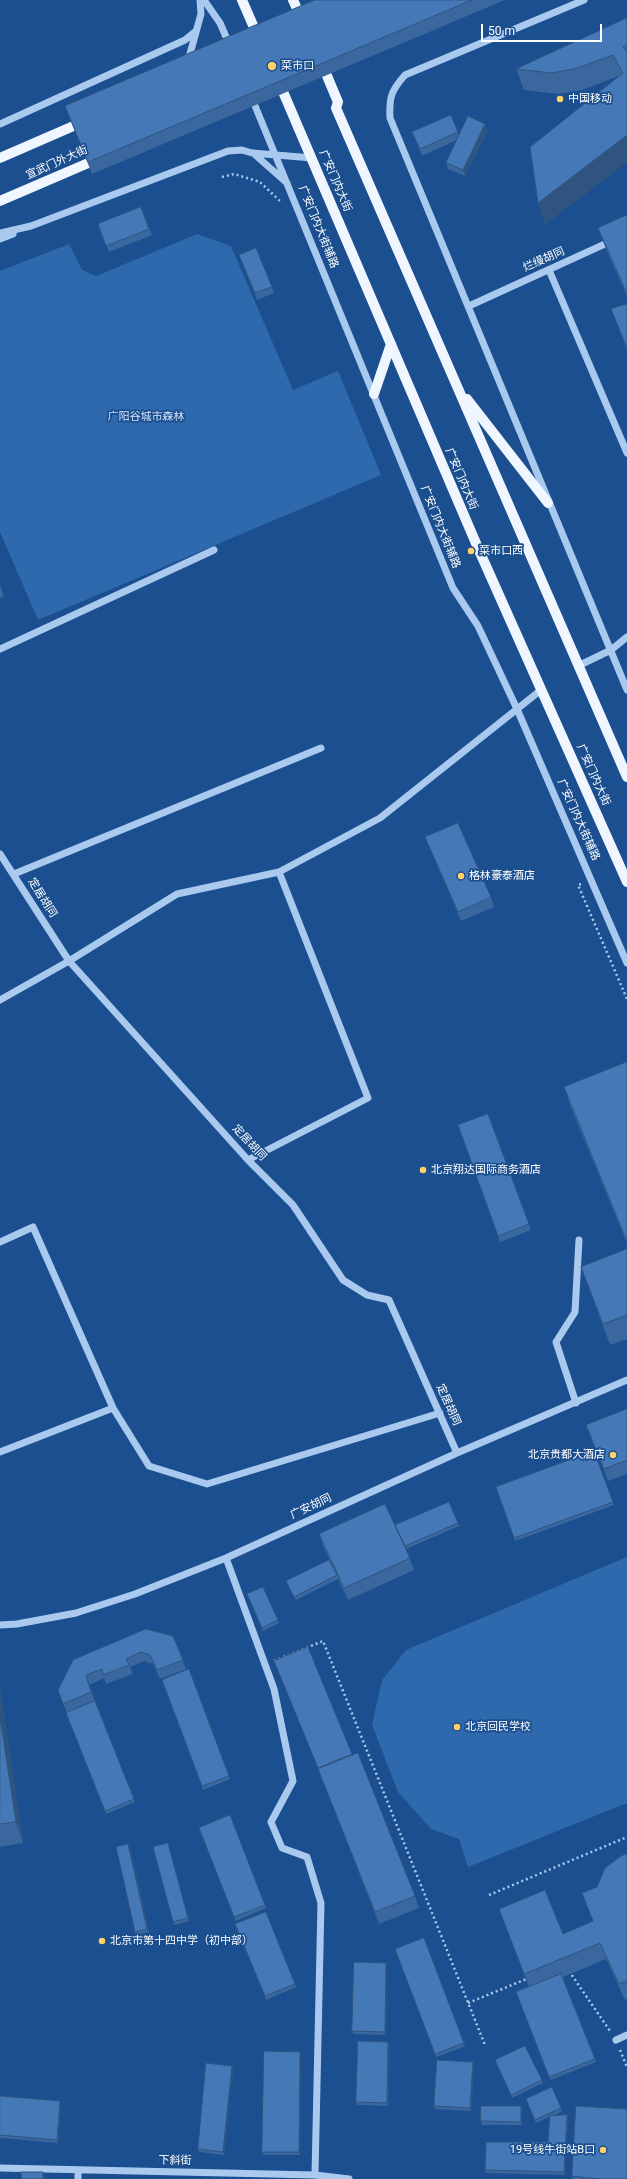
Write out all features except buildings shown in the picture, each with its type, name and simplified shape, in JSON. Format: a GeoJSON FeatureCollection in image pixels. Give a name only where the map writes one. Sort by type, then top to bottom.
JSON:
{"type":"FeatureCollection","features":[{"type":"Feature","properties":{"kind":"main road"},"geometry":{"type":"LineString","coordinates":[[242,0],[263,47]]}},
{"type":"Feature","properties":{"kind":"main road"},"geometry":{"type":"LineString","coordinates":[[293,0],[306,28]]}},
{"type":"Feature","properties":{"kind":"main road"},"geometry":{"type":"LineString","coordinates":[[317,53],[338,102],[336,108],[580,665],[627,777]]}},
{"type":"Feature","properties":{"kind":"main road","name":"广安门内大街"},"geometry":{"type":"LineString","coordinates":[[273,68],[478,548],[627,882]]}},
{"type":"Feature","properties":{"kind":"main road"},"geometry":{"type":"LineString","coordinates":[[0,158],[95,116]]}},
{"type":"Feature","properties":{"kind":"main road","name":"宣武门外大街"},"geometry":{"type":"LineString","coordinates":[[0,201],[106,155]]}},
{"type":"Feature","properties":{"kind":"main road"},"geometry":{"type":"LineString","coordinates":[[374,394],[391,344]]}},
{"type":"Feature","properties":{"kind":"main road"},"geometry":{"type":"LineString","coordinates":[[457,386],[548,503]]}},
{"type":"Feature","properties":{"kind":"street"},"geometry":{"type":"LineString","coordinates":[[186,70],[201,14],[200,0]]}},
{"type":"Feature","properties":{"kind":"street"},"geometry":{"type":"LineString","coordinates":[[204,0],[220,23],[234,55]]}},
{"type":"Feature","properties":{"kind":"street"},"geometry":{"type":"LineString","coordinates":[[584,0],[405,75],[393,88],[389,102],[390,118],[469,306],[548,503],[627,690]]}},
{"type":"Feature","properties":{"kind":"street"},"geometry":{"type":"LineString","coordinates":[[0,124],[185,40],[196,31]]}},
{"type":"Feature","properties":{"kind":"street","name":"广安门内大街辅路"},"geometry":{"type":"LineString","coordinates":[[249,90],[277,155],[453,588],[478,626],[517,709],[627,963]]}},
{"type":"Feature","properties":{"kind":"street"},"geometry":{"type":"LineString","coordinates":[[0,239],[228,151],[242,150],[252,153],[312,158]]}},
{"type":"Feature","properties":{"kind":"street"},"geometry":{"type":"LineString","coordinates":[[252,153],[288,184]]}},
{"type":"Feature","properties":{"kind":"street"},"geometry":{"type":"LineString","coordinates":[[0,233],[31,226]]}},
{"type":"Feature","properties":{"kind":"street","name":"烂缦胡同"},"geometry":{"type":"LineString","coordinates":[[469,306],[627,234]]}},
{"type":"Feature","properties":{"kind":"street"},"geometry":{"type":"LineString","coordinates":[[549,270],[627,453]]}},
{"type":"Feature","properties":{"kind":"street"},"geometry":{"type":"LineString","coordinates":[[0,649],[214,550]]}},
{"type":"Feature","properties":{"kind":"street"},"geometry":{"type":"LineString","coordinates":[[580,665],[611,650],[627,637]]}},
{"type":"Feature","properties":{"kind":"street"},"geometry":{"type":"LineString","coordinates":[[0,1000],[69,961],[177,894],[279,872],[380,818],[541,690]]}},
{"type":"Feature","properties":{"kind":"street"},"geometry":{"type":"LineString","coordinates":[[14,874],[321,748]]}},
{"type":"Feature","properties":{"kind":"street","name":"定居胡同"},"geometry":{"type":"LineString","coordinates":[[0,854],[69,961],[248,1160],[293,1205],[343,1280],[367,1295],[389,1300],[457,1453]]}},
{"type":"Feature","properties":{"kind":"street"},"geometry":{"type":"LineString","coordinates":[[248,1160],[368,1098],[279,872]]}},
{"type":"Feature","properties":{"kind":"street"},"geometry":{"type":"LineString","coordinates":[[0,1242],[33,1227],[113,1408],[149,1466],[207,1484],[440,1413]]}},
{"type":"Feature","properties":{"kind":"street"},"geometry":{"type":"LineString","coordinates":[[576,1403],[556,1342],[575,1312],[579,1240]]}},
{"type":"Feature","properties":{"kind":"street","name":"广安胡同"},"geometry":{"type":"LineString","coordinates":[[0,1625],[17,1624],[76,1613],[135,1594],[226,1558],[457,1453],[626,1382]]}},
{"type":"Feature","properties":{"kind":"street"},"geometry":{"type":"LineString","coordinates":[[0,1452],[113,1408]]}},
{"type":"Feature","properties":{"kind":"street"},"geometry":{"type":"LineString","coordinates":[[226,1558],[274,1689],[293,1781],[271,1822],[282,1848],[306,1857],[321,1903],[315,2175]]}},
{"type":"Feature","properties":{"kind":"street"},"geometry":{"type":"LineString","coordinates":[[616,2040],[627,2035]]}},
{"type":"Feature","properties":{"kind":"street","name":"下斜街"},"geometry":{"type":"LineString","coordinates":[[0,2168],[315,2175],[349,2179]]}},
{"type":"Feature","properties":{"kind":"street"},"geometry":{"type":"LineString","coordinates":[[78,2170],[78,2179]]}},
{"type":"Feature","properties":{"kind":"path"},"geometry":{"type":"LineString","coordinates":[[222,177],[234,174],[260,182],[278,198],[284,209]]}},
{"type":"Feature","properties":{"kind":"path"},"geometry":{"type":"LineString","coordinates":[[578,885],[627,999]]}},
{"type":"Feature","properties":{"kind":"path"},"geometry":{"type":"LineString","coordinates":[[266,1665],[323,1641],[485,2045]]}},
{"type":"Feature","properties":{"kind":"path"},"geometry":{"type":"LineString","coordinates":[[489,1894],[627,1837]]}},
{"type":"Feature","properties":{"kind":"path"},"geometry":{"type":"LineString","coordinates":[[568,1970],[616,2040],[627,2067]]}},
{"type":"Feature","properties":{"kind":"path"},"geometry":{"type":"LineString","coordinates":[[468,2003],[534,1976]]}},
{"type":"Feature","properties":{"kind":"green space","name":"广阳谷城市森林"},"geometry":{"type":"Polygon","coordinates":[[[197,234],[231,246],[293,390],[338,371],[381,475],[38,620],[0,532],[0,271],[69,244],[82,270],[96,276],[197,234]]]}},
{"type":"Feature","properties":{"kind":"green space"},"geometry":{"type":"Polygon","coordinates":[[[627,1557],[627,1803],[468,1867],[459,1839],[431,1829],[398,1792],[372,1725],[382,1680],[406,1650],[627,1557]]]}},
{"type":"Feature","properties":{"kind":"place","name":"菜市口"},"geometry":{"type":"Point","coordinates":[272,66]}},
{"type":"Feature","properties":{"kind":"place","name":"中国移动"},"geometry":{"type":"Point","coordinates":[560,99]}},
{"type":"Feature","properties":{"kind":"place","name":"菜市口西"},"geometry":{"type":"Point","coordinates":[471,551]}},
{"type":"Feature","properties":{"kind":"place","name":"格林豪泰酒店"},"geometry":{"type":"Point","coordinates":[461,876]}},
{"type":"Feature","properties":{"kind":"place","name":"北京翔达国际商务酒店"},"geometry":{"type":"Point","coordinates":[423,1170]}},
{"type":"Feature","properties":{"kind":"place","name":"北京贵都大酒店"},"geometry":{"type":"Point","coordinates":[613,1455]}},
{"type":"Feature","properties":{"kind":"place","name":"北京回民学校"},"geometry":{"type":"Point","coordinates":[457,1727]}},
{"type":"Feature","properties":{"kind":"place","name":"北京市第十四中学（初中部）"},"geometry":{"type":"Point","coordinates":[102,1941]}},
{"type":"Feature","properties":{"kind":"place","name":"19号线牛街站B口"},"geometry":{"type":"Point","coordinates":[603,2150]}}]}
